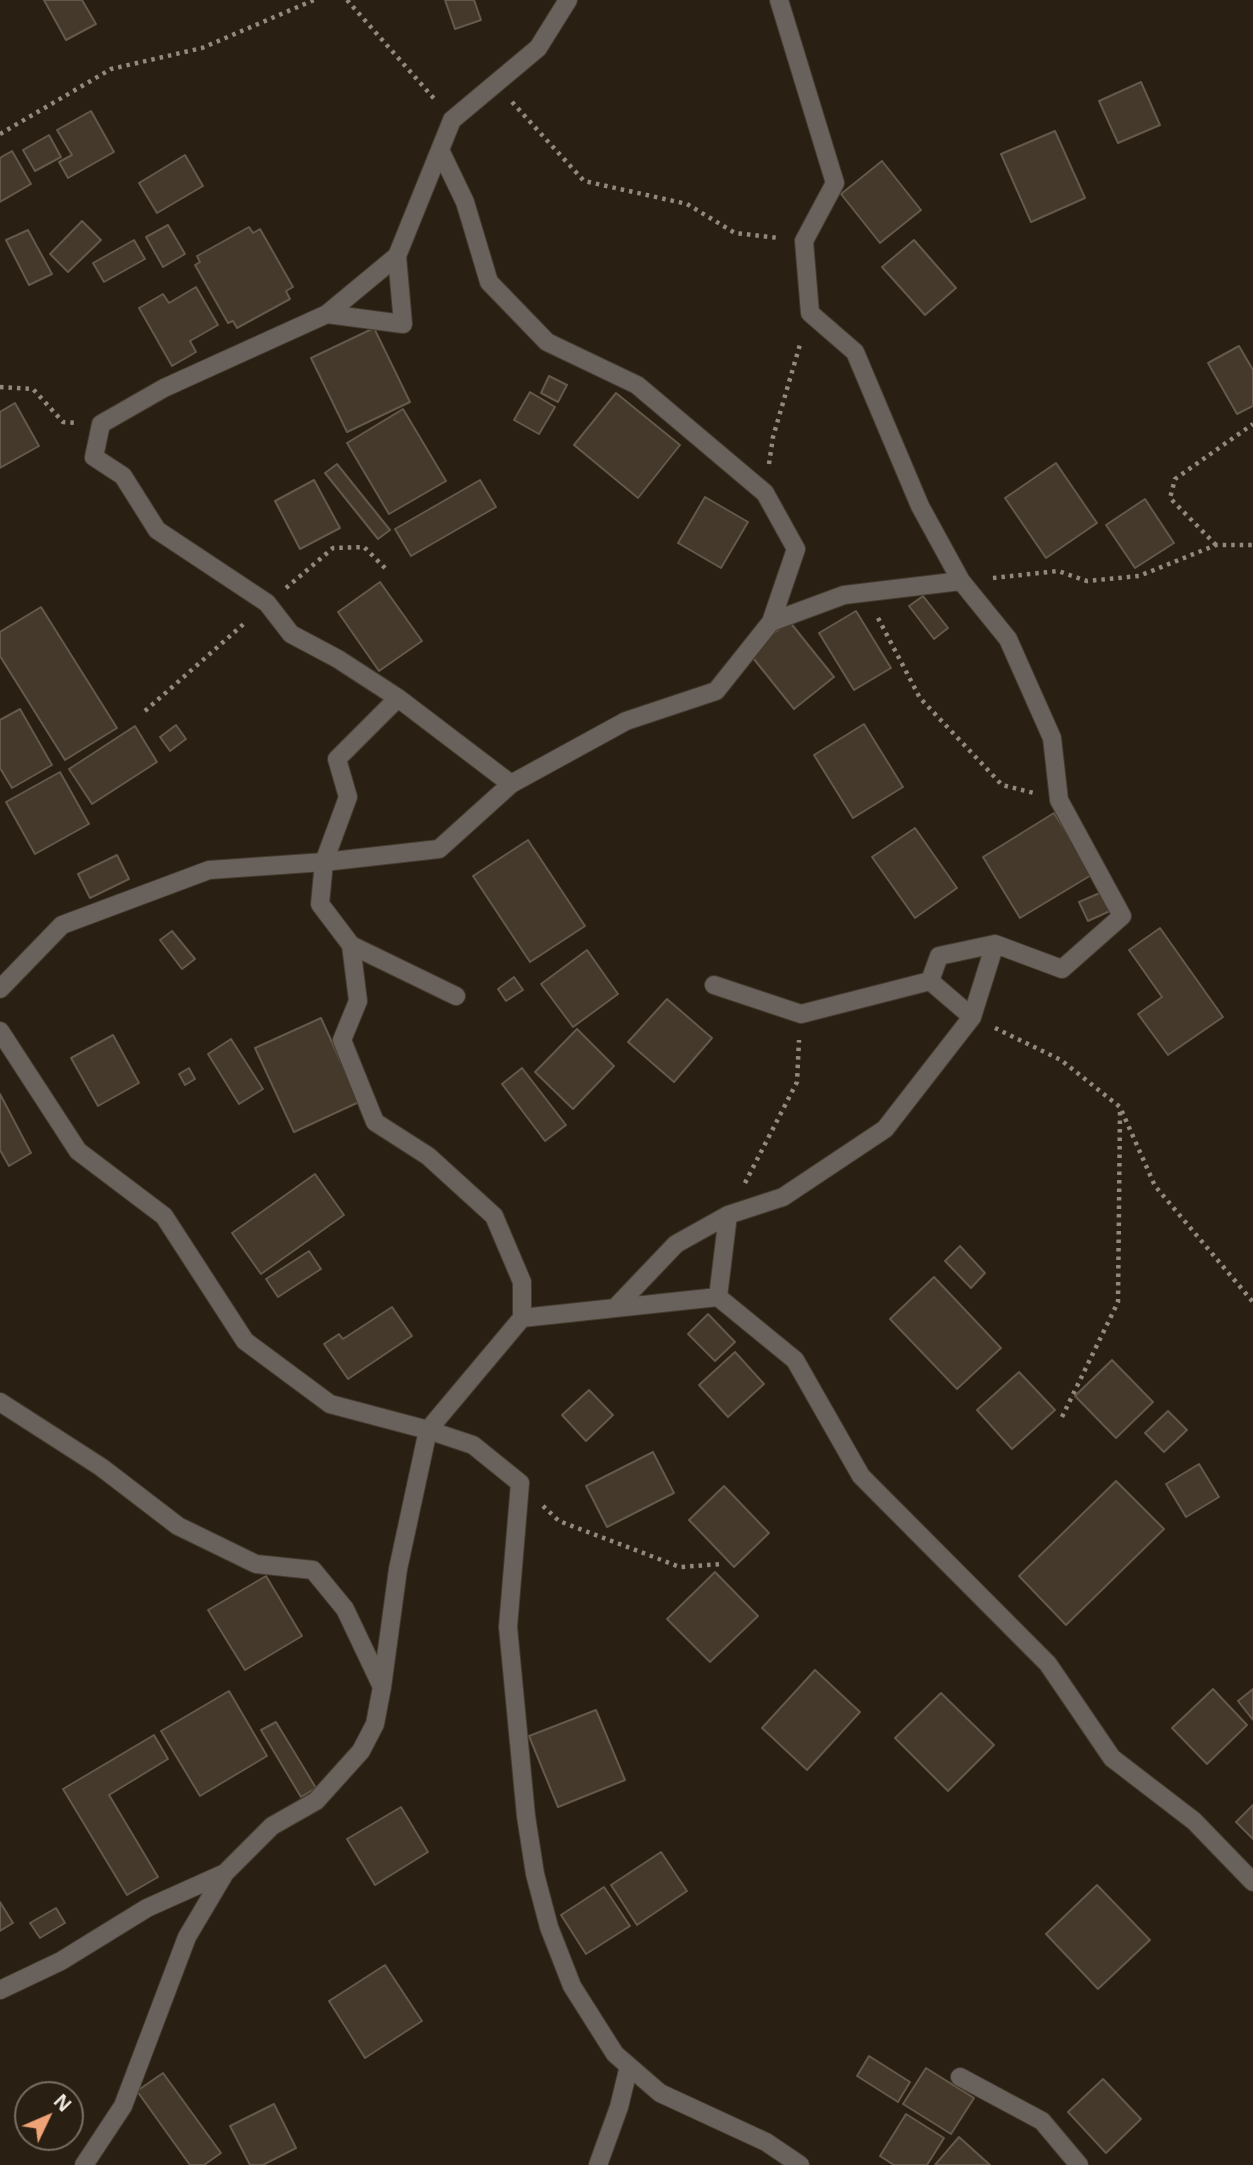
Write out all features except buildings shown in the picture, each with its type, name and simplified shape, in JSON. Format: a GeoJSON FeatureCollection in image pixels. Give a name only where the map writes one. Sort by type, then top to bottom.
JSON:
{"type":"FeatureCollection","features":[{"type":"Feature","properties":{"kind":"street"},"geometry":{"type":"LineString","coordinates":[[327,314],[403,324],[397,256],[452,120],[538,48],[568,0]]}},
{"type":"Feature","properties":{"kind":"street"},"geometry":{"type":"LineString","coordinates":[[779,0],[835,183],[804,241],[810,313],[855,352],[920,506],[961,581],[1008,639],[1052,738],[1059,800],[1122,916],[1062,969],[995,944],[939,957],[930,981]]}},
{"type":"Feature","properties":{"kind":"street"},"geometry":{"type":"LineString","coordinates":[[0,989],[62,925],[209,870],[324,862],[439,849],[511,784],[626,721],[716,691],[772,622],[796,549],[765,493],[637,385],[547,342],[489,282],[465,202],[440,150]]}},
{"type":"Feature","properties":{"kind":"street"},"geometry":{"type":"LineString","coordinates":[[397,256],[327,314],[164,388],[102,424],[93,457],[123,476],[157,530],[267,603],[291,634],[338,659],[398,698],[511,784]]}},
{"type":"Feature","properties":{"kind":"street"},"geometry":{"type":"LineString","coordinates":[[772,622],[844,595],[961,581]]}},
{"type":"Feature","properties":{"kind":"street"},"geometry":{"type":"LineString","coordinates":[[398,698],[337,759],[348,797],[324,862],[320,904],[351,945],[456,996]]}},
{"type":"Feature","properties":{"kind":"street"},"geometry":{"type":"LineString","coordinates":[[616,1307],[676,1244],[728,1215],[783,1198],[885,1129],[972,1017],[995,944]]}},
{"type":"Feature","properties":{"kind":"street"},"geometry":{"type":"LineString","coordinates":[[85,2165],[122,2106],[187,1937],[225,1873],[272,1826],[316,1801],[361,1751],[375,1724],[398,1569],[428,1430],[522,1318],[522,1282],[494,1216],[428,1156],[375,1122],[342,1040],[358,1001],[351,945]]}},
{"type":"Feature","properties":{"kind":"street"},"geometry":{"type":"LineString","coordinates":[[715,985],[801,1014],[930,981]]}},
{"type":"Feature","properties":{"kind":"street"},"geometry":{"type":"LineString","coordinates":[[930,981],[972,1017]]}},
{"type":"Feature","properties":{"kind":"street"},"geometry":{"type":"LineString","coordinates":[[0,1031],[78,1151],[164,1216],[245,1341],[330,1404],[473,1445],[520,1483],[508,1627],[526,1816],[535,1874],[548,1927],[572,1986],[615,2054],[660,2093],[766,2141],[800,2165]]}},
{"type":"Feature","properties":{"kind":"street"},"geometry":{"type":"LineString","coordinates":[[718,1297],[728,1215]]}},
{"type":"Feature","properties":{"kind":"street"},"geometry":{"type":"LineString","coordinates":[[522,1318],[718,1297],[795,1360],[861,1476],[1048,1664],[1112,1758],[1194,1821],[1253,1881]]}},
{"type":"Feature","properties":{"kind":"street"},"geometry":{"type":"LineString","coordinates":[[0,1402],[101,1467],[178,1526],[256,1564],[313,1570],[345,1609],[382,1687]]}},
{"type":"Feature","properties":{"kind":"street"},"geometry":{"type":"LineString","coordinates":[[0,1990],[61,1961],[147,1908],[225,1873]]}},
{"type":"Feature","properties":{"kind":"street"},"geometry":{"type":"LineString","coordinates":[[598,2165],[619,2107],[629,2066]]}},
{"type":"Feature","properties":{"kind":"street"},"geometry":{"type":"LineString","coordinates":[[960,2077],[1042,2121],[1079,2165]]}},
{"type":"Feature","properties":{"kind":"path"},"geometry":{"type":"LineString","coordinates":[[0,134],[111,69],[202,48],[314,0]]}},
{"type":"Feature","properties":{"kind":"path"},"geometry":{"type":"LineString","coordinates":[[347,0],[452,120]]}},
{"type":"Feature","properties":{"kind":"path"},"geometry":{"type":"LineString","coordinates":[[495,83],[584,181],[687,204],[735,233],[804,241]]}},
{"type":"Feature","properties":{"kind":"path"},"geometry":{"type":"LineString","coordinates":[[765,493],[772,437],[810,313]]}},
{"type":"Feature","properties":{"kind":"path"},"geometry":{"type":"LineString","coordinates":[[0,387],[33,389],[63,422],[102,424]]}},
{"type":"Feature","properties":{"kind":"path"},"geometry":{"type":"LineString","coordinates":[[1216,545],[1170,498],[1175,479],[1253,425]]}},
{"type":"Feature","properties":{"kind":"path"},"geometry":{"type":"LineString","coordinates":[[961,581],[1058,571],[1087,581],[1139,576],[1216,545],[1253,545]]}},
{"type":"Feature","properties":{"kind":"path"},"geometry":{"type":"LineString","coordinates":[[864,593],[920,698],[965,746],[1002,785],[1059,800]]}},
{"type":"Feature","properties":{"kind":"path"},"geometry":{"type":"LineString","coordinates":[[728,1215],[797,1082],[801,1014]]}},
{"type":"Feature","properties":{"kind":"path"},"geometry":{"type":"LineString","coordinates":[[972,1017],[1061,1060],[1120,1107],[1155,1186],[1253,1302]]}},
{"type":"Feature","properties":{"kind":"path"},"geometry":{"type":"LineString","coordinates":[[1062,1418],[1118,1302],[1120,1107]]}},
{"type":"Feature","properties":{"kind":"path"},"geometry":{"type":"LineString","coordinates":[[520,1483],[559,1521],[680,1567],[722,1564]]}}]}
